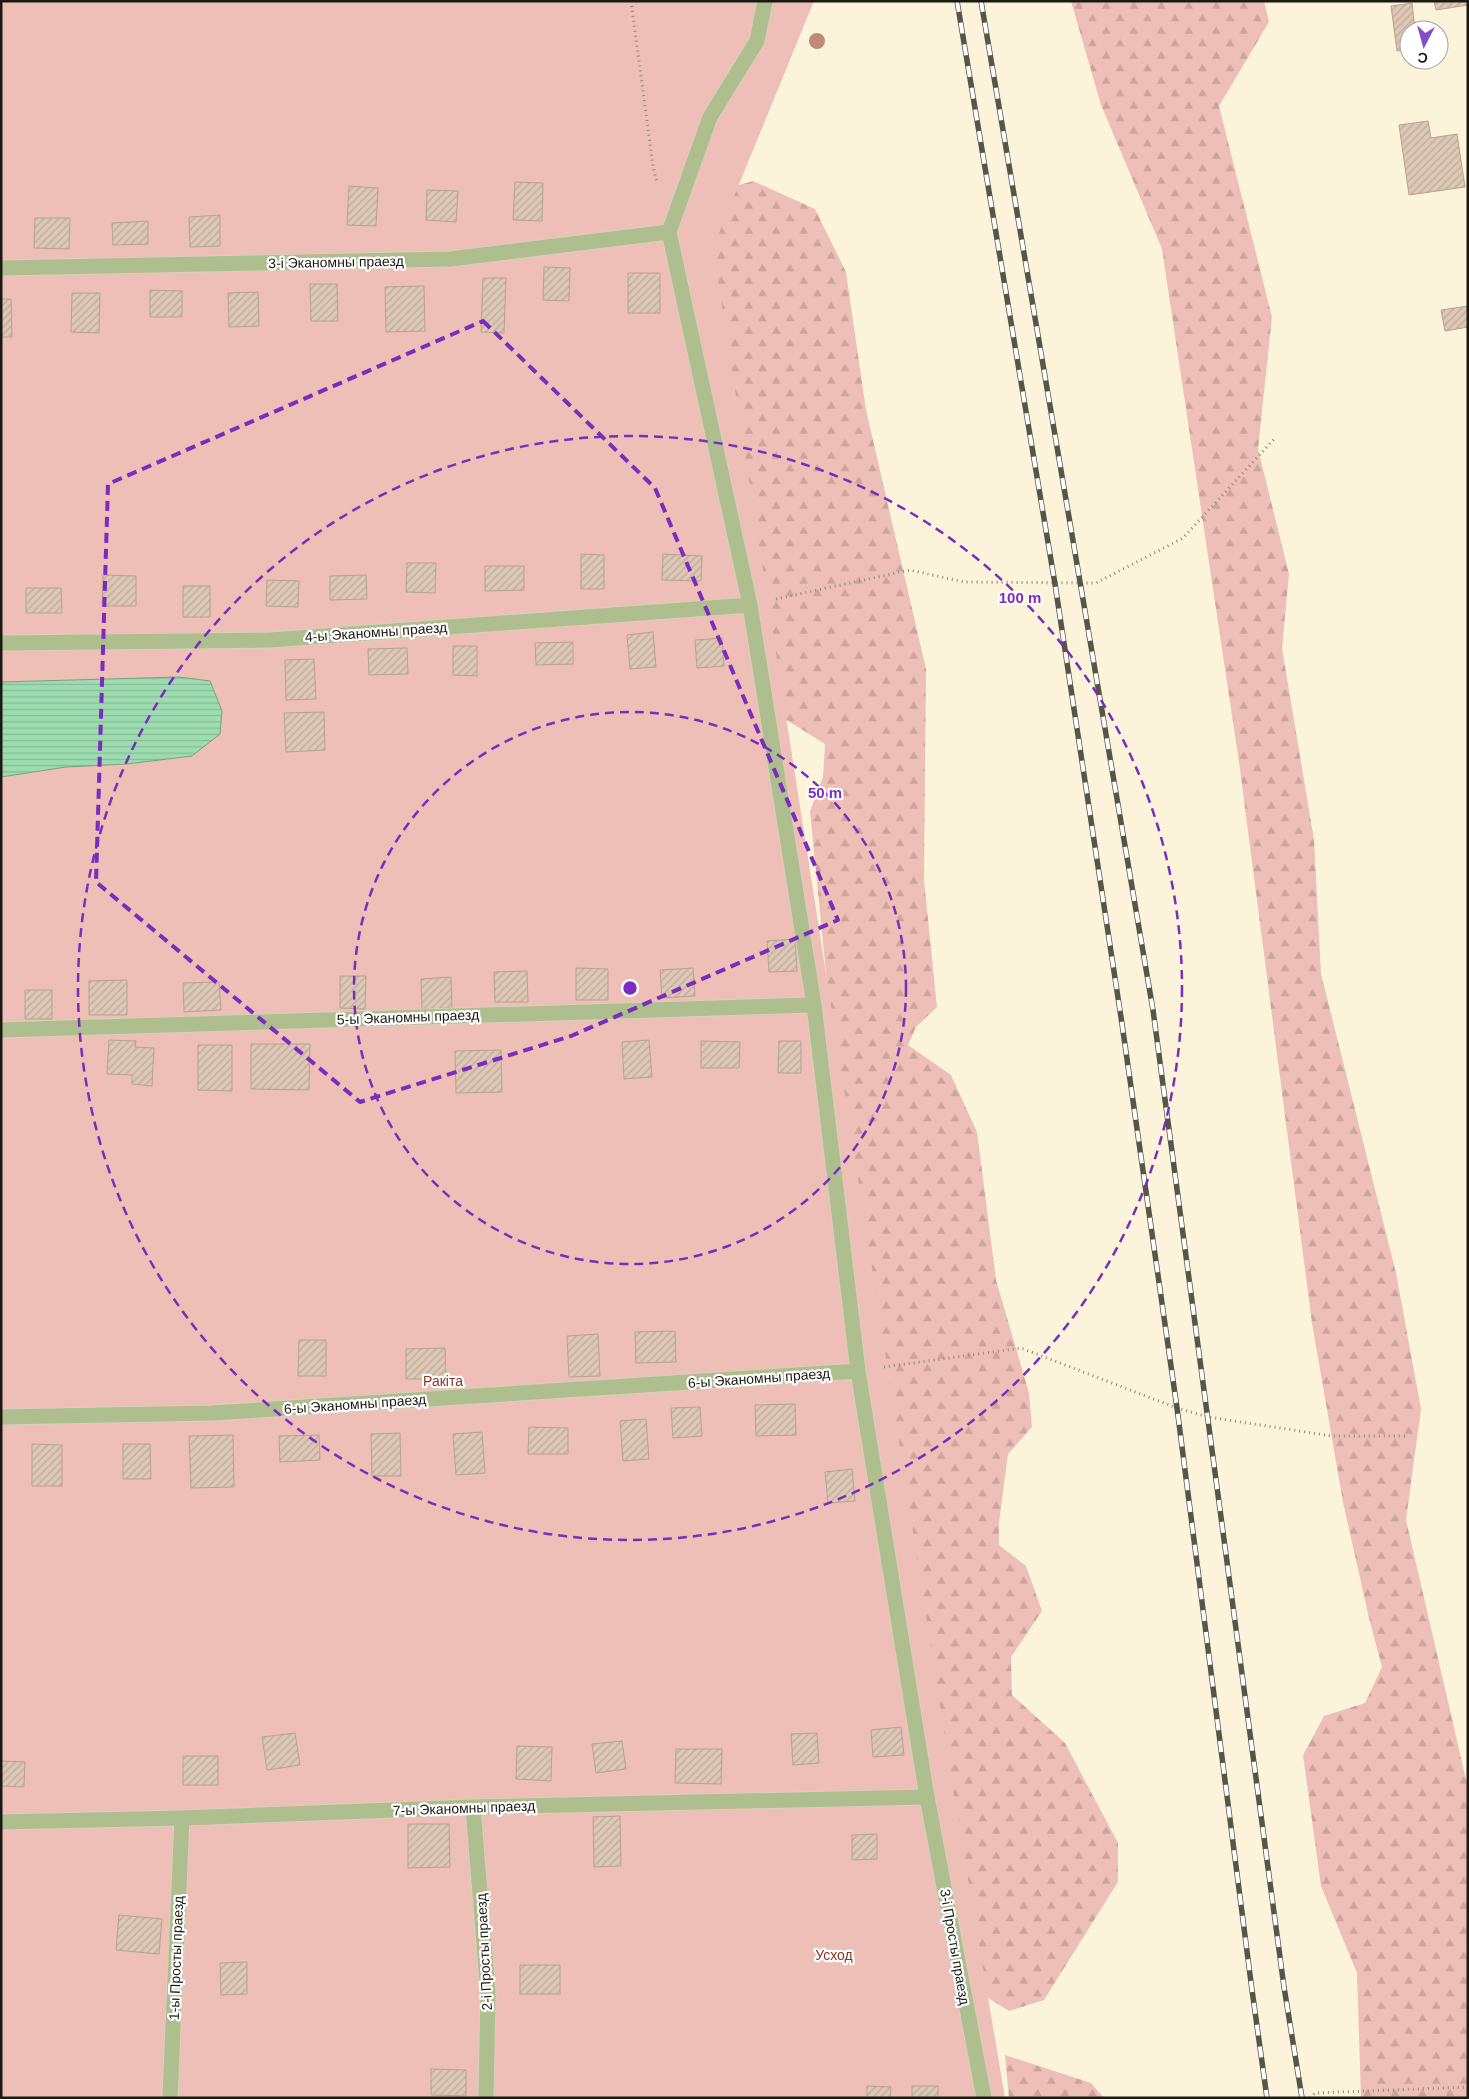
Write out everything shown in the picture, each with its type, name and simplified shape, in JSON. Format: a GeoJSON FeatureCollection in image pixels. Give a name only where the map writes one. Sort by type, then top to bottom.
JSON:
{"type":"FeatureCollection","features":[{"type":"Feature","properties":{"kind":"lane"},"geometry":{"type":"LineString","coordinates":[[669,232],[710,117],[757,41],[764,1]]}},
{"type":"Feature","properties":{"kind":"lane","name":"3-і Эканомны праезд"},"geometry":{"type":"LineString","coordinates":[[1,268],[450,259],[669,232]]}},
{"type":"Feature","properties":{"kind":"lane","name":"3-і Просты праезд"},"geometry":{"type":"LineString","coordinates":[[669,232],[750,605],[814,1004],[858,1371],[927,1797],[984,2098]]}},
{"type":"Feature","properties":{"kind":"lane","name":"4-ы Эканомны праезд"},"geometry":{"type":"LineString","coordinates":[[1,643],[270,640],[750,605]]}},
{"type":"Feature","properties":{"kind":"lane","name":"5-ы Эканомны праезд"},"geometry":{"type":"LineString","coordinates":[[1,1030],[814,1004]]}},
{"type":"Feature","properties":{"kind":"lane","name":"6-ы Эканомны праезд"},"geometry":{"type":"LineString","coordinates":[[1,1417],[213,1413],[858,1371]]}},
{"type":"Feature","properties":{"kind":"lane","name":"7-ы Эканомны праезд"},"geometry":{"type":"LineString","coordinates":[[1,1822],[182,1818],[474,1807],[927,1797]]}},
{"type":"Feature","properties":{"kind":"lane","name":"2-і Просты праезд"},"geometry":{"type":"LineString","coordinates":[[474,1807],[488,1993],[486,2098]]}},
{"type":"Feature","properties":{"kind":"lane","name":"1-ы Просты праезд"},"geometry":{"type":"LineString","coordinates":[[170,2098],[182,1818]]}},
{"type":"Feature","properties":{"kind":"path"},"geometry":{"type":"LineString","coordinates":[[631,1],[651,157],[657,185]]}},
{"type":"Feature","properties":{"kind":"path"},"geometry":{"type":"LineString","coordinates":[[750,605],[910,570],[964,582],[1096,583],[1183,538],[1275,438]]}},
{"type":"Feature","properties":{"kind":"path"},"geometry":{"type":"LineString","coordinates":[[858,1371],[1021,1348],[1177,1408],[1208,1417],[1332,1436],[1406,1436]]}},
{"type":"Feature","properties":{"kind":"path"},"geometry":{"type":"LineString","coordinates":[[1310,2098],[1315,2093],[1468,2088]]}},
{"type":"Feature","properties":{"kind":"highlighted area"},"geometry":{"type":"Polygon","coordinates":[[[483,321],[655,488],[838,920],[571,1036],[360,1102],[96,882],[108,484],[483,321]]]}},
{"type":"Feature","properties":{"kind":"green space","name":"Ракіта"},"geometry":{"type":"Polygon","coordinates":[[[1,1],[814,1],[713,248],[956,1808],[1005,2098],[1,2098],[1,1]]]}},
{"type":"Feature","properties":{"kind":"green space"},"geometry":{"type":"Polygon","coordinates":[[[1071,1],[1264,1],[1269,22],[1219,106],[1272,317],[1258,449],[1289,574],[1282,648],[1314,840],[1321,974],[1396,1273],[1421,1409],[1406,1520],[1468,1788],[1468,2098],[1361,2098],[1357,1973],[1321,1886],[1303,1755],[1324,1716],[1365,1703],[1382,1667],[1343,1502],[1312,1323],[1239,762],[1162,249],[1101,105],[1071,1]]]}},
{"type":"Feature","properties":{"kind":"green space"},"geometry":{"type":"Polygon","coordinates":[[[753,181],[815,209],[846,272],[866,410],[926,669],[924,880],[937,1007],[916,1027],[908,1045],[951,1075],[977,1132],[996,1280],[1029,1393],[1032,1427],[1008,1454],[999,1523],[999,1545],[1026,1566],[1042,1611],[1011,1657],[1012,1695],[1065,1743],[1118,1843],[1118,1882],[1044,2000],[1009,2011],[980,1993],[836,1074],[810,811],[823,777],[825,744],[785,719],[703,216],[721,190],[753,181]]]}},
{"type":"Feature","properties":{"kind":"green space"},"geometry":{"type":"Polygon","coordinates":[[[1005,2055],[1091,2083],[1104,2098],[1009,2098],[1005,2055]]]}},
{"type":"Feature","properties":{"kind":"shaded area"},"geometry":{"type":"Polygon","coordinates":[[[179,677],[210,681],[222,711],[220,734],[192,756],[127,764],[66,767],[1,777],[1,682],[179,677]]]}},
{"type":"Feature","properties":{"kind":"building"},"geometry":{"type":"Polygon","coordinates":[[[1434,1],[1468,1],[1468,5],[1436,10],[1434,1]]]}},
{"type":"Feature","properties":{"kind":"building"},"geometry":{"type":"Polygon","coordinates":[[[1412,3],[1414,20],[1399,20],[1399,51],[1397,51],[1391,6],[1412,3]]]}},
{"type":"Feature","properties":{"kind":"building"},"geometry":{"type":"Polygon","coordinates":[[[1428,121],[1431,138],[1457,134],[1465,187],[1409,195],[1399,125],[1428,121]]]}},
{"type":"Feature","properties":{"kind":"building"},"geometry":{"type":"Polygon","coordinates":[[[515,182],[543,183],[542,221],[513,220],[515,182]]]}},
{"type":"Feature","properties":{"kind":"building"},"geometry":{"type":"Polygon","coordinates":[[[349,186],[378,188],[376,226],[347,225],[349,186]]]}},
{"type":"Feature","properties":{"kind":"building"},"geometry":{"type":"Polygon","coordinates":[[[427,190],[458,191],[456,222],[426,220],[427,190]]]}},
{"type":"Feature","properties":{"kind":"building"},"geometry":{"type":"Polygon","coordinates":[[[220,215],[220,246],[190,247],[189,217],[220,215]]]}},
{"type":"Feature","properties":{"kind":"building"},"geometry":{"type":"Polygon","coordinates":[[[35,218],[70,218],[69,249],[34,248],[35,218]]]}},
{"type":"Feature","properties":{"kind":"building"},"geometry":{"type":"Polygon","coordinates":[[[148,221],[148,244],[113,245],[112,223],[148,221]]]}},
{"type":"Feature","properties":{"kind":"building"},"geometry":{"type":"Polygon","coordinates":[[[544,267],[570,268],[569,301],[543,300],[544,267]]]}},
{"type":"Feature","properties":{"kind":"building"},"geometry":{"type":"Polygon","coordinates":[[[628,273],[660,273],[660,313],[628,313],[628,273]]]}},
{"type":"Feature","properties":{"kind":"building"},"geometry":{"type":"Polygon","coordinates":[[[483,278],[506,278],[504,333],[481,332],[483,278]]]}},
{"type":"Feature","properties":{"kind":"building"},"geometry":{"type":"Polygon","coordinates":[[[310,284],[337,284],[338,321],[311,321],[310,284]]]}},
{"type":"Feature","properties":{"kind":"building"},"geometry":{"type":"Polygon","coordinates":[[[424,286],[425,331],[386,332],[385,287],[424,286]]]}},
{"type":"Feature","properties":{"kind":"building"},"geometry":{"type":"Polygon","coordinates":[[[150,290],[182,291],[182,317],[150,317],[150,290]]]}},
{"type":"Feature","properties":{"kind":"building"},"geometry":{"type":"Polygon","coordinates":[[[258,292],[259,326],[229,327],[228,293],[258,292]]]}},
{"type":"Feature","properties":{"kind":"building"},"geometry":{"type":"Polygon","coordinates":[[[72,293],[100,293],[99,333],[71,332],[72,293]]]}},
{"type":"Feature","properties":{"kind":"building"},"geometry":{"type":"Polygon","coordinates":[[[1,299],[11,299],[12,337],[1,337],[1,299]]]}},
{"type":"Feature","properties":{"kind":"building"},"geometry":{"type":"Polygon","coordinates":[[[1468,306],[1468,327],[1445,331],[1441,310],[1468,306]]]}},
{"type":"Feature","properties":{"kind":"building"},"geometry":{"type":"Polygon","coordinates":[[[581,554],[604,555],[604,589],[581,589],[581,554]]]}},
{"type":"Feature","properties":{"kind":"building"},"geometry":{"type":"Polygon","coordinates":[[[663,554],[702,556],[701,581],[662,580],[663,554]]]}},
{"type":"Feature","properties":{"kind":"building"},"geometry":{"type":"Polygon","coordinates":[[[407,563],[436,563],[435,593],[406,592],[407,563]]]}},
{"type":"Feature","properties":{"kind":"building"},"geometry":{"type":"Polygon","coordinates":[[[485,566],[524,566],[524,590],[485,591],[485,566]]]}},
{"type":"Feature","properties":{"kind":"building"},"geometry":{"type":"Polygon","coordinates":[[[103,575],[136,576],[136,606],[102,606],[103,575]]]}},
{"type":"Feature","properties":{"kind":"building"},"geometry":{"type":"Polygon","coordinates":[[[366,575],[367,599],[330,600],[330,576],[366,575]]]}},
{"type":"Feature","properties":{"kind":"building"},"geometry":{"type":"Polygon","coordinates":[[[267,580],[299,581],[298,607],[266,606],[267,580]]]}},
{"type":"Feature","properties":{"kind":"building"},"geometry":{"type":"Polygon","coordinates":[[[183,586],[210,586],[210,617],[183,617],[183,586]]]}},
{"type":"Feature","properties":{"kind":"building"},"geometry":{"type":"Polygon","coordinates":[[[26,588],[61,588],[62,613],[26,613],[26,588]]]}},
{"type":"Feature","properties":{"kind":"building"},"geometry":{"type":"Polygon","coordinates":[[[653,632],[656,667],[630,669],[627,635],[653,632]]]}},
{"type":"Feature","properties":{"kind":"building"},"geometry":{"type":"Polygon","coordinates":[[[722,638],[724,666],[697,668],[695,640],[722,638]]]}},
{"type":"Feature","properties":{"kind":"building"},"geometry":{"type":"Polygon","coordinates":[[[573,642],[573,664],[536,665],[535,643],[573,642]]]}},
{"type":"Feature","properties":{"kind":"building"},"geometry":{"type":"Polygon","coordinates":[[[453,646],[477,646],[477,676],[453,675],[453,646]]]}},
{"type":"Feature","properties":{"kind":"building"},"geometry":{"type":"Polygon","coordinates":[[[407,648],[408,674],[369,675],[368,649],[407,648]]]}},
{"type":"Feature","properties":{"kind":"building"},"geometry":{"type":"Polygon","coordinates":[[[314,659],[316,699],[286,700],[285,660],[314,659]]]}},
{"type":"Feature","properties":{"kind":"building"},"geometry":{"type":"Polygon","coordinates":[[[324,712],[325,750],[286,752],[284,713],[324,712]]]}},
{"type":"Feature","properties":{"kind":"building"},"geometry":{"type":"Polygon","coordinates":[[[795,939],[797,971],[769,972],[767,941],[795,939]]]}},
{"type":"Feature","properties":{"kind":"building"},"geometry":{"type":"Polygon","coordinates":[[[576,968],[608,969],[608,1000],[576,1000],[576,968]]]}},
{"type":"Feature","properties":{"kind":"building"},"geometry":{"type":"Polygon","coordinates":[[[693,968],[695,996],[662,998],[660,970],[693,968]]]}},
{"type":"Feature","properties":{"kind":"building"},"geometry":{"type":"Polygon","coordinates":[[[527,971],[528,1002],[495,1002],[494,972],[527,971]]]}},
{"type":"Feature","properties":{"kind":"building"},"geometry":{"type":"Polygon","coordinates":[[[340,976],[366,976],[365,1009],[340,1008],[340,976]]]}},
{"type":"Feature","properties":{"kind":"building"},"geometry":{"type":"Polygon","coordinates":[[[451,977],[452,1008],[422,1009],[421,979],[451,977]]]}},
{"type":"Feature","properties":{"kind":"building"},"geometry":{"type":"Polygon","coordinates":[[[127,980],[127,1015],[89,1015],[89,981],[127,980]]]}},
{"type":"Feature","properties":{"kind":"building"},"geometry":{"type":"Polygon","coordinates":[[[219,982],[221,1010],[184,1012],[183,983],[219,982]]]}},
{"type":"Feature","properties":{"kind":"building"},"geometry":{"type":"Polygon","coordinates":[[[25,990],[52,990],[52,1019],[25,1019],[25,990]]]}},
{"type":"Feature","properties":{"kind":"building"},"geometry":{"type":"Polygon","coordinates":[[[109,1040],[136,1041],[135,1047],[154,1048],[152,1086],[132,1084],[132,1075],[107,1074],[109,1040]]]}},
{"type":"Feature","properties":{"kind":"building"},"geometry":{"type":"Polygon","coordinates":[[[649,1040],[652,1077],[624,1079],[622,1042],[649,1040]]]}},
{"type":"Feature","properties":{"kind":"building"},"geometry":{"type":"Polygon","coordinates":[[[701,1041],[740,1042],[739,1068],[701,1068],[701,1041]]]}},
{"type":"Feature","properties":{"kind":"building"},"geometry":{"type":"Polygon","coordinates":[[[779,1041],[801,1041],[801,1073],[778,1073],[779,1041]]]}},
{"type":"Feature","properties":{"kind":"building"},"geometry":{"type":"Polygon","coordinates":[[[251,1044],[310,1044],[309,1090],[251,1089],[251,1044]]]}},
{"type":"Feature","properties":{"kind":"building"},"geometry":{"type":"Polygon","coordinates":[[[198,1045],[232,1045],[232,1091],[198,1090],[198,1045]]]}},
{"type":"Feature","properties":{"kind":"building"},"geometry":{"type":"Polygon","coordinates":[[[501,1050],[502,1092],[456,1093],[455,1051],[501,1050]]]}},
{"type":"Feature","properties":{"kind":"building"},"geometry":{"type":"Polygon","coordinates":[[[675,1331],[676,1362],[636,1363],[635,1332],[675,1331]]]}},
{"type":"Feature","properties":{"kind":"building"},"geometry":{"type":"Polygon","coordinates":[[[598,1334],[600,1376],[569,1377],[567,1336],[598,1334]]]}},
{"type":"Feature","properties":{"kind":"building"},"geometry":{"type":"Polygon","coordinates":[[[299,1340],[326,1340],[326,1376],[298,1376],[299,1340]]]}},
{"type":"Feature","properties":{"kind":"building"},"geometry":{"type":"Polygon","coordinates":[[[445,1348],[446,1379],[406,1379],[406,1349],[445,1348]]]}},
{"type":"Feature","properties":{"kind":"building"},"geometry":{"type":"Polygon","coordinates":[[[795,1404],[796,1435],[756,1436],[755,1405],[795,1404]]]}},
{"type":"Feature","properties":{"kind":"building"},"geometry":{"type":"Polygon","coordinates":[[[700,1407],[702,1436],[673,1438],[671,1408],[700,1407]]]}},
{"type":"Feature","properties":{"kind":"building"},"geometry":{"type":"Polygon","coordinates":[[[646,1419],[649,1459],[623,1461],[620,1421],[646,1419]]]}},
{"type":"Feature","properties":{"kind":"building"},"geometry":{"type":"Polygon","coordinates":[[[529,1427],[568,1428],[568,1454],[528,1454],[529,1427]]]}},
{"type":"Feature","properties":{"kind":"building"},"geometry":{"type":"Polygon","coordinates":[[[482,1432],[485,1473],[456,1475],[453,1434],[482,1432]]]}},
{"type":"Feature","properties":{"kind":"building"},"geometry":{"type":"Polygon","coordinates":[[[400,1433],[401,1476],[372,1476],[371,1434],[400,1433]]]}},
{"type":"Feature","properties":{"kind":"building"},"geometry":{"type":"Polygon","coordinates":[[[233,1435],[234,1487],[191,1488],[189,1436],[233,1435]]]}},
{"type":"Feature","properties":{"kind":"building"},"geometry":{"type":"Polygon","coordinates":[[[319,1435],[320,1460],[280,1462],[279,1436],[319,1435]]]}},
{"type":"Feature","properties":{"kind":"building"},"geometry":{"type":"Polygon","coordinates":[[[32,1444],[62,1445],[62,1486],[32,1486],[32,1444]]]}},
{"type":"Feature","properties":{"kind":"building"},"geometry":{"type":"Polygon","coordinates":[[[123,1444],[150,1444],[151,1479],[123,1479],[123,1444]]]}},
{"type":"Feature","properties":{"kind":"building"},"geometry":{"type":"Polygon","coordinates":[[[852,1469],[855,1501],[828,1503],[825,1472],[852,1469]]]}},
{"type":"Feature","properties":{"kind":"building"},"geometry":{"type":"Polygon","coordinates":[[[901,1727],[904,1755],[873,1757],[871,1730],[901,1727]]]}},
{"type":"Feature","properties":{"kind":"building"},"geometry":{"type":"Polygon","coordinates":[[[295,1733],[300,1765],[267,1770],[262,1737],[295,1733]]]}},
{"type":"Feature","properties":{"kind":"building"},"geometry":{"type":"Polygon","coordinates":[[[817,1733],[819,1763],[793,1765],[791,1734],[817,1733]]]}},
{"type":"Feature","properties":{"kind":"building"},"geometry":{"type":"Polygon","coordinates":[[[622,1741],[626,1769],[596,1773],[592,1744],[622,1741]]]}},
{"type":"Feature","properties":{"kind":"building"},"geometry":{"type":"Polygon","coordinates":[[[517,1746],[552,1747],[551,1781],[516,1779],[517,1746]]]}},
{"type":"Feature","properties":{"kind":"building"},"geometry":{"type":"Polygon","coordinates":[[[676,1749],[722,1749],[721,1784],[675,1783],[676,1749]]]}},
{"type":"Feature","properties":{"kind":"building"},"geometry":{"type":"Polygon","coordinates":[[[183,1756],[218,1756],[218,1785],[183,1785],[183,1756]]]}},
{"type":"Feature","properties":{"kind":"building"},"geometry":{"type":"Polygon","coordinates":[[[1,1761],[25,1762],[24,1787],[1,1786],[1,1761]]]}},
{"type":"Feature","properties":{"kind":"building"},"geometry":{"type":"Polygon","coordinates":[[[620,1816],[621,1866],[594,1867],[593,1817],[620,1816]]]}},
{"type":"Feature","properties":{"kind":"building"},"geometry":{"type":"Polygon","coordinates":[[[408,1824],[449,1824],[450,1867],[408,1868],[408,1824]]]}},
{"type":"Feature","properties":{"kind":"building"},"geometry":{"type":"Polygon","coordinates":[[[877,1834],[877,1859],[852,1860],[852,1835],[877,1834]]]}},
{"type":"Feature","properties":{"kind":"building"},"geometry":{"type":"Polygon","coordinates":[[[119,1915],[162,1919],[159,1954],[116,1950],[119,1915]]]}},
{"type":"Feature","properties":{"kind":"building"},"geometry":{"type":"Polygon","coordinates":[[[247,1962],[247,1994],[221,1995],[220,1963],[247,1962]]]}},
{"type":"Feature","properties":{"kind":"building"},"geometry":{"type":"Polygon","coordinates":[[[520,1965],[560,1965],[560,1994],[520,1994],[520,1965]]]}},
{"type":"Feature","properties":{"kind":"building"},"geometry":{"type":"Polygon","coordinates":[[[431,2069],[466,2070],[466,2096],[431,2095],[431,2069]]]}},
{"type":"Feature","properties":{"kind":"building"},"geometry":{"type":"Polygon","coordinates":[[[867,2086],[891,2087],[890,2098],[867,2098],[867,2086]]]}},
{"type":"Feature","properties":{"kind":"building"},"geometry":{"type":"Polygon","coordinates":[[[912,2086],[938,2086],[938,2098],[912,2098],[912,2086]]]}},
{"type":"Feature","properties":{"kind":"railway"},"geometry":{"type":"LineString","coordinates":[[957,1],[1055,584],[1122,1024],[1177,1408],[1267,2098]]}},
{"type":"Feature","properties":{"kind":"railway"},"geometry":{"type":"LineString","coordinates":[[981,1],[1153,1010],[1284,1987],[1302,2098]]}},
{"type":"Feature","properties":{"kind":"park label","name":"Усход"},"geometry":{"type":"Point","coordinates":[834,1955]}}]}
